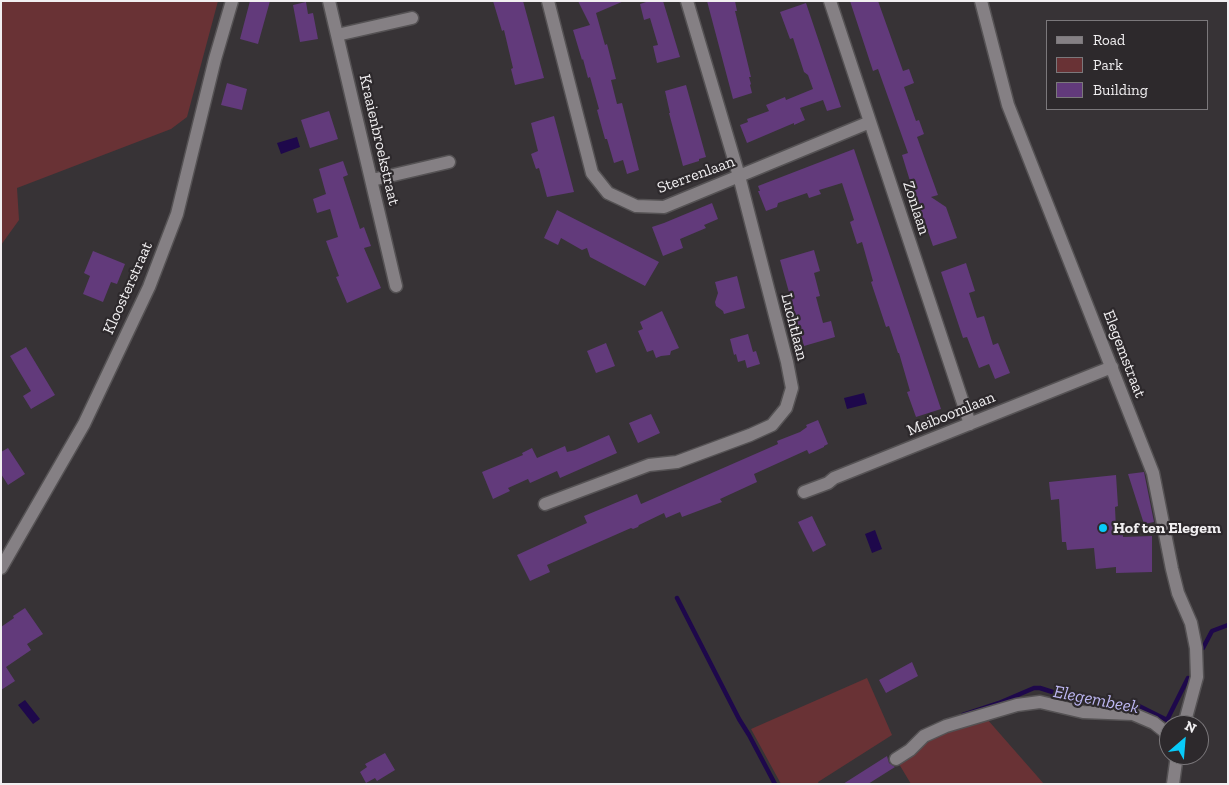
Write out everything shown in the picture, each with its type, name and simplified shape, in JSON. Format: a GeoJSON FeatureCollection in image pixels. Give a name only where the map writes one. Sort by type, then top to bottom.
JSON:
{"type":"FeatureCollection","features":[{"type":"Feature","properties":{"kind":"street","name":"Kloosterstraat"},"geometry":{"type":"LineString","coordinates":[[1,568],[84,424],[149,286],[177,214],[215,59],[232,1]]}},
{"type":"Feature","properties":{"kind":"street","name":"Kraaienbroekstraat"},"geometry":{"type":"LineString","coordinates":[[329,1],[396,286]]}},
{"type":"Feature","properties":{"kind":"street","name":"Sterrenlaan"},"geometry":{"type":"LineString","coordinates":[[548,1],[592,173],[608,193],[636,206],[664,207],[870,122]]}},
{"type":"Feature","properties":{"kind":"street","name":"Luchtlaan"},"geometry":{"type":"LineString","coordinates":[[545,504],[650,465],[677,462],[750,436],[772,425],[786,408],[792,388],[739,176],[687,1]]}},
{"type":"Feature","properties":{"kind":"street","name":"Zonlaan"},"geometry":{"type":"LineString","coordinates":[[830,1],[970,424]]}},
{"type":"Feature","properties":{"kind":"street","name":"Elegemstraat"},"geometry":{"type":"LineString","coordinates":[[981,1],[1008,105],[1153,473],[1172,569],[1178,593],[1191,623],[1196,648],[1197,677],[1187,715]]}},
{"type":"Feature","properties":{"kind":"street"},"geometry":{"type":"LineString","coordinates":[[338,35],[412,18]]}},
{"type":"Feature","properties":{"kind":"street"},"geometry":{"type":"LineString","coordinates":[[372,180],[449,162]]}},
{"type":"Feature","properties":{"kind":"street","name":"Meiboomlaan"},"geometry":{"type":"LineString","coordinates":[[804,492],[828,483],[834,478],[1112,367]]}},
{"type":"Feature","properties":{"kind":"street"},"geometry":{"type":"LineString","coordinates":[[896,759],[910,750],[924,736],[946,726],[1017,705],[1040,702],[1083,712],[1133,714],[1159,727]]}},
{"type":"Feature","properties":{"kind":"street"},"geometry":{"type":"LineString","coordinates":[[1173,784],[1175,765]]}},
{"type":"Feature","properties":{"kind":"green space"},"geometry":{"type":"Polygon","coordinates":[[[1,1],[218,1],[187,117],[171,129],[17,188],[19,220],[1,245],[1,1]]]}},
{"type":"Feature","properties":{"kind":"green space"},"geometry":{"type":"Polygon","coordinates":[[[867,678],[892,735],[818,782],[819,784],[781,784],[751,729],[867,678]]]}},
{"type":"Feature","properties":{"kind":"green space"},"geometry":{"type":"Polygon","coordinates":[[[987,719],[1044,784],[911,784],[899,764],[914,755],[928,741],[987,719]]]}},
{"type":"Feature","properties":{"kind":"shaded area"},"geometry":{"type":"Polygon","coordinates":[[[297,137],[300,147],[281,154],[277,143],[297,137]]]}},
{"type":"Feature","properties":{"kind":"shaded area"},"geometry":{"type":"Polygon","coordinates":[[[864,393],[867,404],[847,409],[844,398],[864,393]]]}},
{"type":"Feature","properties":{"kind":"shaded area"},"geometry":{"type":"Polygon","coordinates":[[[875,530],[882,549],[872,553],[865,534],[875,530]]]}},
{"type":"Feature","properties":{"kind":"shaded area"},"geometry":{"type":"Polygon","coordinates":[[[25,700],[40,719],[33,724],[18,705],[25,700]]]}},
{"type":"Feature","properties":{"kind":"building"},"geometry":{"type":"Polygon","coordinates":[[[250,1],[270,1],[258,44],[240,39],[250,1]]]}},
{"type":"Feature","properties":{"kind":"building"},"geometry":{"type":"Polygon","coordinates":[[[493,1],[523,1],[544,78],[515,85],[504,30],[502,31],[493,1]]]}},
{"type":"Feature","properties":{"kind":"building"},"geometry":{"type":"Polygon","coordinates":[[[578,1],[624,1],[596,13],[605,45],[607,44],[616,79],[611,80],[617,104],[622,103],[639,170],[627,174],[623,160],[614,163],[607,139],[605,139],[590,77],[588,78],[573,30],[590,25],[578,1]]]}},
{"type":"Feature","properties":{"kind":"building"},"geometry":{"type":"Polygon","coordinates":[[[649,1],[663,1],[680,57],[657,63],[653,46],[658,45],[650,18],[644,20],[640,4],[649,1]]]}},
{"type":"Feature","properties":{"kind":"building"},"geometry":{"type":"Polygon","coordinates":[[[707,1],[735,1],[737,11],[735,11],[751,77],[749,77],[752,93],[733,99],[707,1]]]}},
{"type":"Feature","properties":{"kind":"building"},"geometry":{"type":"Polygon","coordinates":[[[850,1],[878,1],[903,71],[909,69],[914,83],[904,87],[916,121],[919,120],[924,134],[917,137],[938,195],[931,197],[946,207],[957,238],[933,246],[924,220],[922,220],[902,155],[908,153],[878,69],[873,71],[850,1]]]}},
{"type":"Feature","properties":{"kind":"building"},"geometry":{"type":"Polygon","coordinates":[[[306,2],[308,14],[313,13],[318,39],[300,42],[293,5],[306,2]]]}},
{"type":"Feature","properties":{"kind":"building"},"geometry":{"type":"Polygon","coordinates":[[[806,3],[841,107],[827,111],[823,100],[800,108],[805,120],[747,143],[740,125],[748,122],[747,119],[769,111],[766,105],[785,97],[786,100],[813,89],[808,75],[804,72],[793,38],[790,39],[780,12],[806,3]]]}},
{"type":"Feature","properties":{"kind":"building"},"geometry":{"type":"Polygon","coordinates":[[[227,83],[247,89],[242,110],[221,105],[227,83]]]}},
{"type":"Feature","properties":{"kind":"building"},"geometry":{"type":"Polygon","coordinates":[[[686,85],[706,157],[683,166],[665,91],[686,85]]]}},
{"type":"Feature","properties":{"kind":"building"},"geometry":{"type":"Polygon","coordinates":[[[329,111],[338,139],[310,148],[301,120],[329,111]]]}},
{"type":"Feature","properties":{"kind":"building"},"geometry":{"type":"Polygon","coordinates":[[[554,116],[574,192],[547,197],[539,168],[536,169],[531,154],[538,151],[531,123],[554,116]]]}},
{"type":"Feature","properties":{"kind":"building"},"geometry":{"type":"Polygon","coordinates":[[[854,149],[941,409],[916,417],[907,392],[910,391],[899,353],[889,326],[886,327],[871,282],[873,281],[862,242],[857,244],[850,222],[854,220],[842,183],[819,190],[821,194],[809,198],[807,193],[778,203],[777,207],[766,211],[758,191],[760,191],[758,186],[854,149]]]}},
{"type":"Feature","properties":{"kind":"building"},"geometry":{"type":"Polygon","coordinates":[[[343,161],[348,175],[343,177],[360,229],[364,227],[371,246],[364,248],[381,288],[347,303],[336,277],[339,276],[326,241],[338,237],[330,209],[317,213],[313,199],[326,194],[319,169],[343,161]]]}},
{"type":"Feature","properties":{"kind":"building"},"geometry":{"type":"Polygon","coordinates":[[[712,203],[718,219],[704,225],[706,228],[680,239],[683,248],[663,256],[652,227],[712,203]]]}},
{"type":"Feature","properties":{"kind":"building"},"geometry":{"type":"Polygon","coordinates":[[[557,210],[659,262],[645,286],[590,257],[587,248],[582,250],[561,238],[558,245],[544,238],[557,210]]]}},
{"type":"Feature","properties":{"kind":"building"},"geometry":{"type":"Polygon","coordinates":[[[814,250],[820,271],[814,273],[820,296],[816,297],[823,323],[831,321],[835,337],[804,346],[780,260],[814,250]]]}},
{"type":"Feature","properties":{"kind":"building"},"geometry":{"type":"Polygon","coordinates":[[[93,251],[125,264],[117,284],[111,282],[103,302],[83,294],[90,276],[84,273],[93,251]]]}},
{"type":"Feature","properties":{"kind":"building"},"geometry":{"type":"Polygon","coordinates":[[[966,263],[975,291],[969,293],[977,318],[984,316],[993,345],[998,343],[1010,373],[995,379],[989,364],[979,368],[967,337],[963,338],[941,272],[966,263]]]}},
{"type":"Feature","properties":{"kind":"building"},"geometry":{"type":"Polygon","coordinates":[[[737,276],[745,308],[724,314],[716,306],[715,302],[718,293],[715,282],[737,276]]]}},
{"type":"Feature","properties":{"kind":"building"},"geometry":{"type":"Polygon","coordinates":[[[662,311],[679,348],[671,351],[670,355],[656,358],[653,350],[647,352],[638,331],[643,329],[640,322],[662,311]]]}},
{"type":"Feature","properties":{"kind":"building"},"geometry":{"type":"Polygon","coordinates":[[[748,334],[753,352],[756,351],[760,364],[747,368],[745,360],[738,362],[730,339],[748,334]]]}},
{"type":"Feature","properties":{"kind":"building"},"geometry":{"type":"Polygon","coordinates":[[[606,343],[615,366],[596,373],[587,351],[606,343]]]}},
{"type":"Feature","properties":{"kind":"building"},"geometry":{"type":"Polygon","coordinates":[[[26,347],[55,395],[31,409],[23,396],[31,391],[10,356],[26,347]]]}},
{"type":"Feature","properties":{"kind":"building"},"geometry":{"type":"Polygon","coordinates":[[[651,414],[660,433],[638,443],[629,423],[651,414]]]}},
{"type":"Feature","properties":{"kind":"building"},"geometry":{"type":"Polygon","coordinates":[[[818,420],[828,444],[824,447],[809,454],[807,450],[754,474],[757,482],[720,499],[722,502],[682,517],[680,512],[666,518],[664,513],[638,527],[631,528],[547,565],[550,572],[530,581],[517,555],[587,523],[584,516],[637,494],[641,504],[778,444],[777,441],[800,432],[807,427],[806,425],[818,420]]]}},
{"type":"Feature","properties":{"kind":"building"},"geometry":{"type":"Polygon","coordinates":[[[609,435],[617,453],[560,478],[557,471],[530,483],[528,479],[508,488],[510,491],[493,499],[482,472],[523,455],[522,453],[532,448],[537,458],[565,446],[567,452],[575,450],[609,435]]]}},
{"type":"Feature","properties":{"kind":"building"},"geometry":{"type":"Polygon","coordinates":[[[8,448],[25,474],[8,485],[1,474],[1,452],[8,448]]]}},
{"type":"Feature","properties":{"kind":"building"},"geometry":{"type":"Polygon","coordinates":[[[1144,472],[1154,522],[1144,524],[1128,474],[1144,472]]]}},
{"type":"Feature","properties":{"kind":"building"},"geometry":{"type":"Polygon","coordinates":[[[1116,475],[1118,506],[1115,507],[1116,530],[1123,530],[1123,537],[1152,536],[1152,572],[1116,573],[1116,567],[1096,569],[1094,548],[1067,550],[1066,542],[1062,542],[1059,499],[1051,500],[1049,482],[1116,475]]]}},
{"type":"Feature","properties":{"kind":"building"},"geometry":{"type":"Polygon","coordinates":[[[812,516],[826,545],[813,552],[798,522],[812,516]]]}},
{"type":"Feature","properties":{"kind":"building"},"geometry":{"type":"Polygon","coordinates":[[[25,608],[43,634],[27,644],[31,650],[6,667],[15,681],[1,690],[1,627],[25,608]]]}},
{"type":"Feature","properties":{"kind":"building"},"geometry":{"type":"Polygon","coordinates":[[[912,662],[918,676],[886,693],[879,680],[912,662]]]}},
{"type":"Feature","properties":{"kind":"building"},"geometry":{"type":"Polygon","coordinates":[[[385,753],[395,770],[377,781],[375,778],[366,783],[360,772],[367,767],[365,764],[385,753]]]}},
{"type":"Feature","properties":{"kind":"building"},"geometry":{"type":"Polygon","coordinates":[[[887,756],[889,763],[895,767],[868,784],[843,784],[887,756]]]}},
{"type":"Feature","properties":{"kind":"waterway","name":"Elegembeek"},"geometry":{"type":"LineString","coordinates":[[677,598],[739,719],[775,784]]}},
{"type":"Feature","properties":{"kind":"waterway","name":"Elegembeek"},"geometry":{"type":"LineString","coordinates":[[1203,648],[1212,631],[1228,625]]}},
{"type":"Feature","properties":{"kind":"waterway","name":"Elegembeek"},"geometry":{"type":"LineString","coordinates":[[963,715],[999,703],[1034,688],[1040,688],[1095,703],[1135,704],[1167,720],[1188,678]]}},
{"type":"Feature","properties":{"kind":"place","name":"Hof ten Elegem"},"geometry":{"type":"Point","coordinates":[1103,528]}}]}
